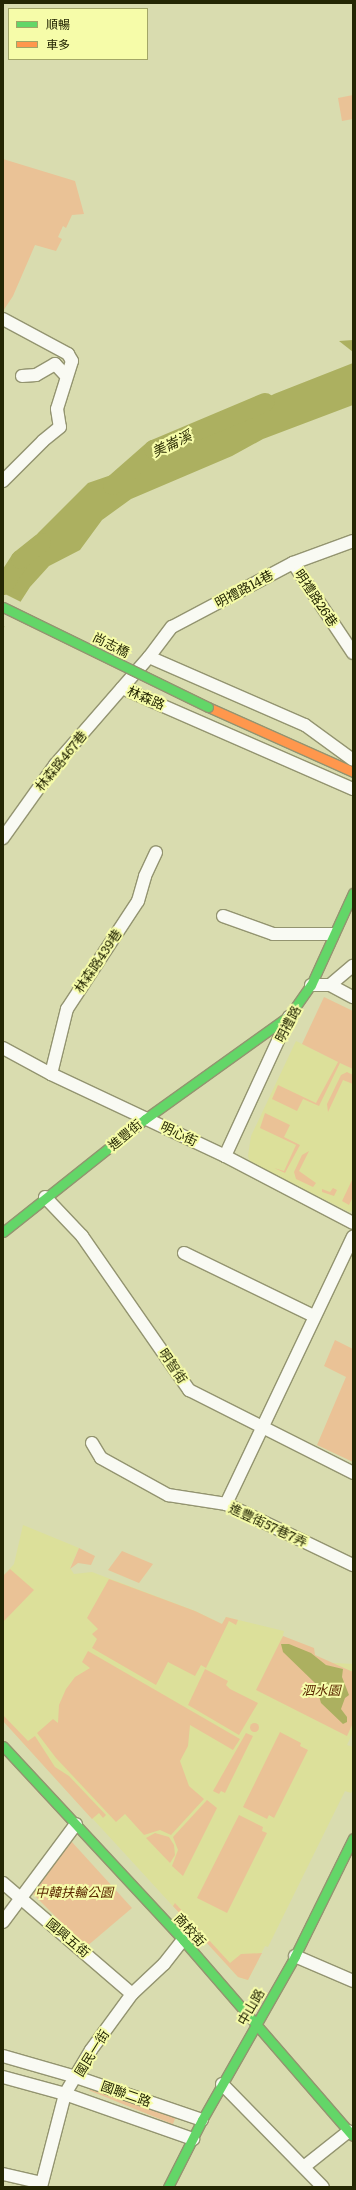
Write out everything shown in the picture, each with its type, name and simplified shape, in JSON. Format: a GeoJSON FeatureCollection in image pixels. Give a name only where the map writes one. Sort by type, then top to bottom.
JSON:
{"type":"FeatureCollection","features":[{"type":"Feature","properties":{"kind":"street"},"geometry":{"type":"LineString","coordinates":[[3,319],[68,354],[72,361],[66,376],[57,409],[60,427],[43,440],[3,481]]}},
{"type":"Feature","properties":{"kind":"street"},"geometry":{"type":"LineString","coordinates":[[22,376],[36,375],[55,364],[66,376]]}},
{"type":"Feature","properties":{"kind":"street","name":"明禮路14巷"},"geometry":{"type":"LineString","coordinates":[[149,657],[172,627],[292,563],[353,541]]}},
{"type":"Feature","properties":{"kind":"street","name":"明禮路26巷"},"geometry":{"type":"LineString","coordinates":[[292,563],[353,653]]}},
{"type":"Feature","properties":{"kind":"street","name":"尚志橋"},"geometry":{"type":"LineString","coordinates":[[3,606],[208,707],[353,772]]}},
{"type":"Feature","properties":{"kind":"street"},"geometry":{"type":"LineString","coordinates":[[149,657],[305,725],[353,760]]}},
{"type":"Feature","properties":{"kind":"street","name":"林森路"},"geometry":{"type":"LineString","coordinates":[[149,657],[122,688],[353,789]]}},
{"type":"Feature","properties":{"kind":"street","name":"林森路467巷"},"geometry":{"type":"LineString","coordinates":[[3,838],[55,765],[122,688]]}},
{"type":"Feature","properties":{"kind":"street","name":"林森路439巷"},"geometry":{"type":"LineString","coordinates":[[51,1074],[67,1009],[138,901],[145,876],[156,852]]}},
{"type":"Feature","properties":{"kind":"street","name":"明禮路"},"geometry":{"type":"LineString","coordinates":[[225,1156],[290,1016],[311,985],[332,934],[353,893]]}},
{"type":"Feature","properties":{"kind":"street"},"geometry":{"type":"LineString","coordinates":[[223,916],[273,934],[332,934]]}},
{"type":"Feature","properties":{"kind":"street"},"geometry":{"type":"LineString","coordinates":[[330,985],[353,966]]}},
{"type":"Feature","properties":{"kind":"street"},"geometry":{"type":"LineString","coordinates":[[311,985],[330,985],[353,997]]}},
{"type":"Feature","properties":{"kind":"street","name":"進豐街"},"geometry":{"type":"LineString","coordinates":[[3,1232],[45,1197],[145,1119],[290,1016]]}},
{"type":"Feature","properties":{"kind":"street","name":"明心街"},"geometry":{"type":"LineString","coordinates":[[3,1048],[51,1074],[225,1156],[353,1223]]}},
{"type":"Feature","properties":{"kind":"street","name":"明智街"},"geometry":{"type":"LineString","coordinates":[[45,1197],[82,1236],[189,1390],[263,1430],[353,1473]]}},
{"type":"Feature","properties":{"kind":"street"},"geometry":{"type":"LineString","coordinates":[[226,1504],[263,1430],[314,1316],[353,1237]]}},
{"type":"Feature","properties":{"kind":"street"},"geometry":{"type":"LineString","coordinates":[[184,1253],[314,1316]]}},
{"type":"Feature","properties":{"kind":"street","name":"進豐街57巷7弄"},"geometry":{"type":"LineString","coordinates":[[92,1443],[101,1458],[168,1495],[226,1504],[353,1565]]}},
{"type":"Feature","properties":{"kind":"street","name":"商校街"},"geometry":{"type":"LineString","coordinates":[[3,1746],[183,1940],[255,2025],[351,2134]]}},
{"type":"Feature","properties":{"kind":"street"},"geometry":{"type":"LineString","coordinates":[[3,1922],[21,1900],[76,1824]]}},
{"type":"Feature","properties":{"kind":"street","name":"中山路"},"geometry":{"type":"LineString","coordinates":[[168,2187],[202,2120],[295,1956],[353,1838]]}},
{"type":"Feature","properties":{"kind":"street","name":"國興五街"},"geometry":{"type":"LineString","coordinates":[[3,1883],[132,1994]]}},
{"type":"Feature","properties":{"kind":"street","name":"國民一街"},"geometry":{"type":"LineString","coordinates":[[41,2185],[64,2094],[76,2077],[91,2050],[132,1994],[164,1964],[183,1940]]}},
{"type":"Feature","properties":{"kind":"street"},"geometry":{"type":"LineString","coordinates":[[295,1956],[353,1981]]}},
{"type":"Feature","properties":{"kind":"street","name":"國聯二路"},"geometry":{"type":"LineString","coordinates":[[3,2056],[76,2077],[202,2120]]}},
{"type":"Feature","properties":{"kind":"street","name":"國聯二路"},"geometry":{"type":"LineString","coordinates":[[3,2077],[64,2094],[193,2139]]}},
{"type":"Feature","properties":{"kind":"street"},"geometry":{"type":"LineString","coordinates":[[222,2084],[305,2166],[322,2187]]}},
{"type":"Feature","properties":{"kind":"street"},"geometry":{"type":"LineString","coordinates":[[305,2166],[351,2134]]}},
{"type":"Feature","properties":{"kind":"street"},"geometry":{"type":"LineString","coordinates":[[3,2174],[41,2185]]}},
{"type":"Feature","properties":{"kind":"shaded area"},"geometry":{"type":"Polygon","coordinates":[[[353,340],[353,352],[339,341],[353,340]]]}},
{"type":"Feature","properties":{"kind":"shaded area"},"geometry":{"type":"Polygon","coordinates":[[[353,363],[353,405],[263,439],[232,456],[131,499],[102,520],[80,550],[49,566],[30,587],[3,629],[3,584],[38,533],[88,483],[146,463],[274,394],[353,363]]]}},
{"type":"Feature","properties":{"kind":"shaded area"},"geometry":{"type":"Polygon","coordinates":[[[296,1041],[353,1069],[353,1211],[349,1212],[250,1162],[248,1156],[251,1136],[296,1041]]]}},
{"type":"Feature","properties":{"kind":"shaded area"},"geometry":{"type":"Polygon","coordinates":[[[23,1525],[79,1548],[70,1568],[74,1574],[92,1572],[195,1611],[222,1624],[226,1617],[284,1631],[275,1668],[303,1670],[334,1663],[353,1664],[350,1684],[353,1685],[353,1732],[347,1745],[353,1747],[353,1789],[351,1793],[345,1791],[268,1947],[265,1946],[248,1980],[238,1977],[3,1721],[3,1576],[14,1564],[23,1525]]]}},
{"type":"Feature","properties":{"kind":"shaded area"},"geometry":{"type":"Polygon","coordinates":[[[281,1644],[289,1644],[311,1653],[326,1665],[343,1669],[342,1677],[349,1695],[345,1698],[341,1709],[347,1717],[347,1722],[343,1724],[321,1703],[315,1683],[283,1652],[281,1644]]]}},
{"type":"Feature","properties":{"kind":"green space"},"geometry":{"type":"Polygon","coordinates":[[[353,95],[353,119],[342,121],[338,98],[353,95]]]}},
{"type":"Feature","properties":{"kind":"green space"},"geometry":{"type":"Polygon","coordinates":[[[3,159],[75,181],[84,214],[72,215],[66,228],[63,226],[58,237],[62,239],[56,251],[35,245],[13,296],[3,311],[3,159]]]}},
{"type":"Feature","properties":{"kind":"green space"},"geometry":{"type":"Polygon","coordinates":[[[324,997],[353,1011],[353,1069],[340,1063],[319,1106],[303,1099],[297,1111],[272,1099],[278,1085],[316,1103],[338,1062],[302,1044],[324,997]]]}},
{"type":"Feature","properties":{"kind":"green space"},"geometry":{"type":"Polygon","coordinates":[[[347,1072],[353,1075],[353,1084],[343,1080],[328,1112],[327,1104],[341,1075],[347,1072]]]}},
{"type":"Feature","properties":{"kind":"green space"},"geometry":{"type":"Polygon","coordinates":[[[265,1113],[290,1125],[284,1137],[300,1145],[285,1173],[274,1168],[284,1171],[296,1145],[260,1128],[265,1113]]]}},
{"type":"Feature","properties":{"kind":"green space"},"geometry":{"type":"Polygon","coordinates":[[[309,1151],[299,1171],[316,1183],[313,1187],[296,1179],[294,1172],[302,1155],[309,1151]]]}},
{"type":"Feature","properties":{"kind":"green space"},"geometry":{"type":"Polygon","coordinates":[[[353,1178],[353,1197],[349,1205],[342,1201],[353,1178]]]}},
{"type":"Feature","properties":{"kind":"green space"},"geometry":{"type":"Polygon","coordinates":[[[333,1188],[337,1190],[334,1196],[322,1192],[322,1189],[330,1192],[333,1188]]]}},
{"type":"Feature","properties":{"kind":"green space"},"geometry":{"type":"Polygon","coordinates":[[[335,1340],[353,1349],[353,1462],[317,1445],[346,1377],[324,1366],[335,1340]]]}},
{"type":"Feature","properties":{"kind":"green space"},"geometry":{"type":"Polygon","coordinates":[[[79,1548],[95,1556],[91,1565],[78,1563],[70,1569],[79,1548]]]}},
{"type":"Feature","properties":{"kind":"green space"},"geometry":{"type":"Polygon","coordinates":[[[122,1551],[153,1564],[139,1583],[108,1570],[122,1551]]]}},
{"type":"Feature","properties":{"kind":"green space"},"geometry":{"type":"Polygon","coordinates":[[[10,1569],[34,1590],[3,1622],[3,1576],[10,1569]]]}},
{"type":"Feature","properties":{"kind":"green space"},"geometry":{"type":"Polygon","coordinates":[[[109,1579],[195,1611],[222,1624],[226,1617],[238,1620],[236,1625],[229,1621],[206,1668],[201,1665],[195,1676],[168,1662],[156,1685],[92,1648],[97,1639],[92,1634],[98,1629],[87,1618],[109,1579]]]}},
{"type":"Feature","properties":{"kind":"green space","name":"泗水園"},"geometry":{"type":"Polygon","coordinates":[[[283,1636],[314,1648],[315,1655],[353,1672],[353,1723],[347,1736],[256,1690],[283,1636]]]}},
{"type":"Feature","properties":{"kind":"green space"},"geometry":{"type":"Polygon","coordinates":[[[88,1651],[240,1739],[233,1750],[190,1725],[188,1746],[180,1761],[189,1786],[204,1799],[171,1835],[160,1830],[144,1835],[125,1814],[116,1822],[56,1758],[37,1733],[53,1719],[58,1723],[59,1705],[66,1689],[75,1677],[90,1668],[82,1662],[88,1651]]]}},
{"type":"Feature","properties":{"kind":"green space"},"geometry":{"type":"Polygon","coordinates":[[[205,1669],[228,1681],[226,1685],[230,1689],[258,1703],[239,1735],[188,1705],[205,1669]]]}},
{"type":"Feature","properties":{"kind":"green space"},"geometry":{"type":"Polygon","coordinates":[[[3,1715],[28,1741],[35,1736],[55,1767],[69,1776],[106,1815],[103,1818],[99,1813],[92,1819],[3,1721],[3,1715]]]}},
{"type":"Feature","properties":{"kind":"green space"},"geometry":{"type":"Polygon","coordinates":[[[254,1722],[259,1727],[254,1732],[249,1727],[254,1722]]]}},
{"type":"Feature","properties":{"kind":"green space"},"geometry":{"type":"Polygon","coordinates":[[[280,1732],[301,1743],[300,1746],[308,1750],[274,1818],[269,1815],[267,1819],[243,1807],[280,1732]]]}},
{"type":"Feature","properties":{"kind":"green space"},"geometry":{"type":"Polygon","coordinates":[[[246,1733],[253,1736],[225,1793],[221,1791],[219,1794],[213,1791],[246,1733]]]}},
{"type":"Feature","properties":{"kind":"green space"},"geometry":{"type":"Polygon","coordinates":[[[207,1800],[217,1808],[183,1876],[172,1866],[178,1850],[173,1837],[207,1800]]]}},
{"type":"Feature","properties":{"kind":"green space"},"geometry":{"type":"Polygon","coordinates":[[[239,1815],[263,1827],[262,1831],[267,1833],[227,1913],[197,1898],[239,1815]]]}},
{"type":"Feature","properties":{"kind":"green space"},"geometry":{"type":"Polygon","coordinates":[[[155,1833],[169,1837],[174,1845],[175,1855],[170,1863],[146,1838],[155,1833]]]}},
{"type":"Feature","properties":{"kind":"green space","name":"中韓扶輪公園"},"geometry":{"type":"Polygon","coordinates":[[[71,1841],[132,1908],[86,1947],[33,1894],[71,1841]]]}},
{"type":"Feature","properties":{"kind":"green space"},"geometry":{"type":"Polygon","coordinates":[[[175,1903],[230,1963],[241,1954],[262,1953],[248,1980],[238,1977],[173,1906],[175,1903]]]}},
{"type":"Feature","properties":{"kind":"green space"},"geometry":{"type":"Polygon","coordinates":[[[92,2084],[175,2118],[173,2124],[89,2090],[92,2084]]]}},
{"type":"Feature","properties":{"kind":"pier"},"geometry":{"type":"Polygon","coordinates":[[[3,593],[23,603],[8,628],[3,626],[3,593]]]}},
{"type":"Feature","properties":{"kind":"waterway","name":"美崙溪"},"geometry":{"type":"LineString","coordinates":[[112,485],[153,449],[264,402]]}},
{"type":"Feature","properties":{"kind":"waterway","name":"美崙溪"},"geometry":{"type":"LineString","coordinates":[[3,585],[20,559],[41,542]]}},
{"type":"Feature","properties":{"kind":"traffic: fast"},"geometry":{"type":"LineString","coordinates":[[3,607],[208,707]]}},
{"type":"Feature","properties":{"kind":"traffic: fast"},"geometry":{"type":"LineString","coordinates":[[3,1232],[145,1119],[289,1016],[311,985],[353,893]]}},
{"type":"Feature","properties":{"kind":"traffic: fast"},"geometry":{"type":"LineString","coordinates":[[3,1746],[183,1940],[353,2136]]}},
{"type":"Feature","properties":{"kind":"traffic: fast"},"geometry":{"type":"LineString","coordinates":[[168,2187],[202,2120],[295,1956],[353,1838]]}},
{"type":"Feature","properties":{"kind":"traffic: slow"},"geometry":{"type":"LineString","coordinates":[[208,707],[353,772]]}}]}
